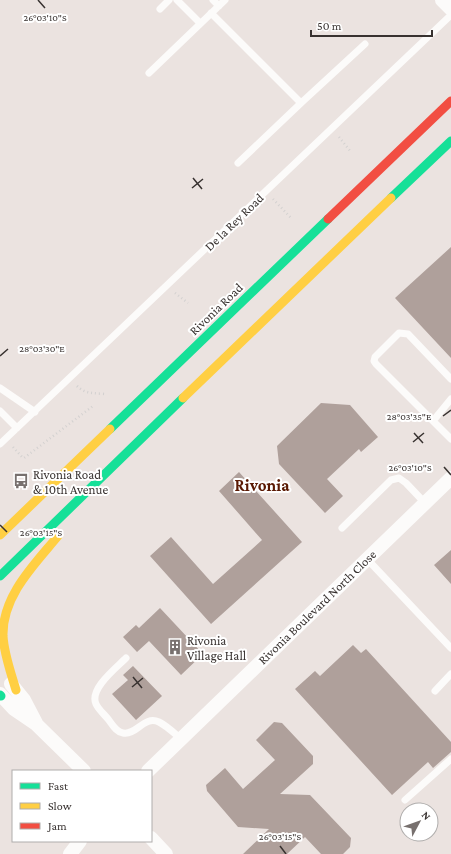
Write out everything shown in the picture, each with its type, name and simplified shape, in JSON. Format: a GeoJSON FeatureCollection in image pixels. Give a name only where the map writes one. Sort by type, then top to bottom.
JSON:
{"type":"FeatureCollection","features":[{"type":"Feature","properties":{"kind":"main road","name":"Rivonia Road"},"geometry":{"type":"LineString","coordinates":[[0,536],[451,100]]}},
{"type":"Feature","properties":{"kind":"main road"},"geometry":{"type":"LineString","coordinates":[[0,576],[115,463],[451,141]]}},
{"type":"Feature","properties":{"kind":"main road"},"geometry":{"type":"LineString","coordinates":[[16,690],[3,638],[3,622],[8,605],[19,585],[115,463]]}},
{"type":"Feature","properties":{"kind":"street"},"geometry":{"type":"LineString","coordinates":[[442,0],[451,9]]}},
{"type":"Feature","properties":{"kind":"street","name":"Rivonia Boulevard North Close"},"geometry":{"type":"LineString","coordinates":[[149,770],[451,478]]}},
{"type":"Feature","properties":{"kind":"street"},"geometry":{"type":"LineString","coordinates":[[0,670],[24,700],[36,724]]}},
{"type":"Feature","properties":{"kind":"street"},"geometry":{"type":"LineString","coordinates":[[0,695],[14,709],[36,724],[83,770]]}},
{"type":"Feature","properties":{"kind":"street"},"geometry":{"type":"LineString","coordinates":[[152,839],[166,854]]}},
{"type":"Feature","properties":{"kind":"street"},"geometry":{"type":"LineString","coordinates":[[70,854],[79,842]]}},
{"type":"Feature","properties":{"kind":"lane"},"geometry":{"type":"LineString","coordinates":[[160,9],[169,0]]}},
{"type":"Feature","properties":{"kind":"lane"},"geometry":{"type":"LineString","coordinates":[[176,0],[200,23]]}},
{"type":"Feature","properties":{"kind":"lane"},"geometry":{"type":"LineString","coordinates":[[213,0],[219,6]]}},
{"type":"Feature","properties":{"kind":"lane"},"geometry":{"type":"LineString","coordinates":[[149,73],[225,0]]}},
{"type":"Feature","properties":{"kind":"lane"},"geometry":{"type":"LineString","coordinates":[[211,13],[301,103]]}},
{"type":"Feature","properties":{"kind":"lane","name":"De la Rey Road"},"geometry":{"type":"LineString","coordinates":[[3,442],[451,15]]}},
{"type":"Feature","properties":{"kind":"lane"},"geometry":{"type":"LineString","coordinates":[[238,163],[365,44]]}},
{"type":"Feature","properties":{"kind":"lane"},"geometry":{"type":"LineString","coordinates":[[451,379],[408,334],[404,332],[399,333],[375,357],[374,361],[376,364],[451,439]]}},
{"type":"Feature","properties":{"kind":"lane"},"geometry":{"type":"LineString","coordinates":[[0,388],[35,412]]}},
{"type":"Feature","properties":{"kind":"lane"},"geometry":{"type":"LineString","coordinates":[[433,421],[451,399]]}},
{"type":"Feature","properties":{"kind":"lane"},"geometry":{"type":"LineString","coordinates":[[0,411],[17,428]]}},
{"type":"Feature","properties":{"kind":"lane"},"geometry":{"type":"LineString","coordinates":[[342,528],[391,480],[399,478],[406,483],[425,503]]}},
{"type":"Feature","properties":{"kind":"lane"},"geometry":{"type":"LineString","coordinates":[[367,559],[451,648]]}},
{"type":"Feature","properties":{"kind":"lane"},"geometry":{"type":"LineString","coordinates":[[126,658],[98,687],[95,696],[96,704],[118,731],[124,734],[129,733],[147,722],[154,721],[159,722],[181,739]]}},
{"type":"Feature","properties":{"kind":"lane"},"geometry":{"type":"LineString","coordinates":[[435,690],[451,674]]}},
{"type":"Feature","properties":{"kind":"lane"},"geometry":{"type":"LineString","coordinates":[[405,800],[451,759]]}},
{"type":"Feature","properties":{"kind":"path"},"geometry":{"type":"LineString","coordinates":[[332,129],[351,152]]}},
{"type":"Feature","properties":{"kind":"path"},"geometry":{"type":"LineString","coordinates":[[266,192],[292,219]]}},
{"type":"Feature","properties":{"kind":"path"},"geometry":{"type":"LineString","coordinates":[[167,286],[188,303]]}},
{"type":"Feature","properties":{"kind":"path"},"geometry":{"type":"LineString","coordinates":[[70,378],[82,391],[87,393],[105,394]]}},
{"type":"Feature","properties":{"kind":"path"},"geometry":{"type":"LineString","coordinates":[[3,442],[24,458],[93,406]]}},
{"type":"Feature","properties":{"kind":"building"},"geometry":{"type":"Polygon","coordinates":[[[451,247],[451,358],[395,298],[451,247]]]}},
{"type":"Feature","properties":{"kind":"building"},"geometry":{"type":"Polygon","coordinates":[[[321,403],[350,405],[378,437],[361,452],[359,449],[327,479],[343,496],[325,513],[279,464],[277,446],[321,403]]]}},
{"type":"Feature","properties":{"kind":"building"},"geometry":{"type":"Polygon","coordinates":[[[239,472],[302,542],[211,624],[150,556],[171,537],[213,584],[262,540],[219,491],[239,472]]]}},
{"type":"Feature","properties":{"kind":"building"},"geometry":{"type":"Polygon","coordinates":[[[451,550],[451,584],[434,565],[451,550]]]}},
{"type":"Feature","properties":{"kind":"building","name":"Rivonia Village Hall"},"geometry":{"type":"Polygon","coordinates":[[[160,608],[203,654],[181,675],[149,641],[137,652],[123,637],[136,625],[139,628],[160,608]]]}},
{"type":"Feature","properties":{"kind":"building"},"geometry":{"type":"Polygon","coordinates":[[[353,645],[361,653],[366,649],[451,742],[451,752],[433,768],[428,762],[392,795],[295,689],[315,671],[320,676],[353,645]]]}},
{"type":"Feature","properties":{"kind":"building"},"geometry":{"type":"Polygon","coordinates":[[[133,666],[162,696],[136,720],[112,694],[128,680],[123,675],[133,666]]]}},
{"type":"Feature","properties":{"kind":"building"},"geometry":{"type":"Polygon","coordinates":[[[274,722],[282,723],[313,756],[313,764],[280,794],[310,795],[351,838],[350,847],[343,854],[321,854],[305,837],[287,854],[243,854],[269,829],[238,827],[207,791],[206,785],[225,768],[243,789],[275,760],[256,740],[274,722]]]}},
{"type":"Feature","properties":{"kind":"traffic: fast"},"geometry":{"type":"LineString","coordinates":[[391,198],[451,141]]}},
{"type":"Feature","properties":{"kind":"traffic: fast"},"geometry":{"type":"LineString","coordinates":[[110,429],[328,219]]}},
{"type":"Feature","properties":{"kind":"traffic: fast"},"geometry":{"type":"LineString","coordinates":[[0,576],[183,398]]}},
{"type":"Feature","properties":{"kind":"traffic: slow"},"geometry":{"type":"LineString","coordinates":[[183,398],[391,198]]}},
{"type":"Feature","properties":{"kind":"traffic: slow"},"geometry":{"type":"LineString","coordinates":[[0,535],[110,429]]}},
{"type":"Feature","properties":{"kind":"traffic: slow"},"geometry":{"type":"LineString","coordinates":[[16,690],[5,650],[3,636],[4,621],[14,594],[21,582],[58,536]]}},
{"type":"Feature","properties":{"kind":"traffic: jam"},"geometry":{"type":"LineString","coordinates":[[328,219],[451,101]]}},
{"type":"Feature","properties":{"kind":"place","name":"Rivonia Road & 10th Avenue"},"geometry":{"type":"Point","coordinates":[21,481]}},
{"type":"Feature","properties":{"kind":"place","name":"Rivonia Village Hall"},"geometry":{"type":"Point","coordinates":[175,647]}},
{"type":"Feature","properties":{"kind":"district","name":"Rivonia"},"geometry":{"type":"Point","coordinates":[262,485]}}]}
